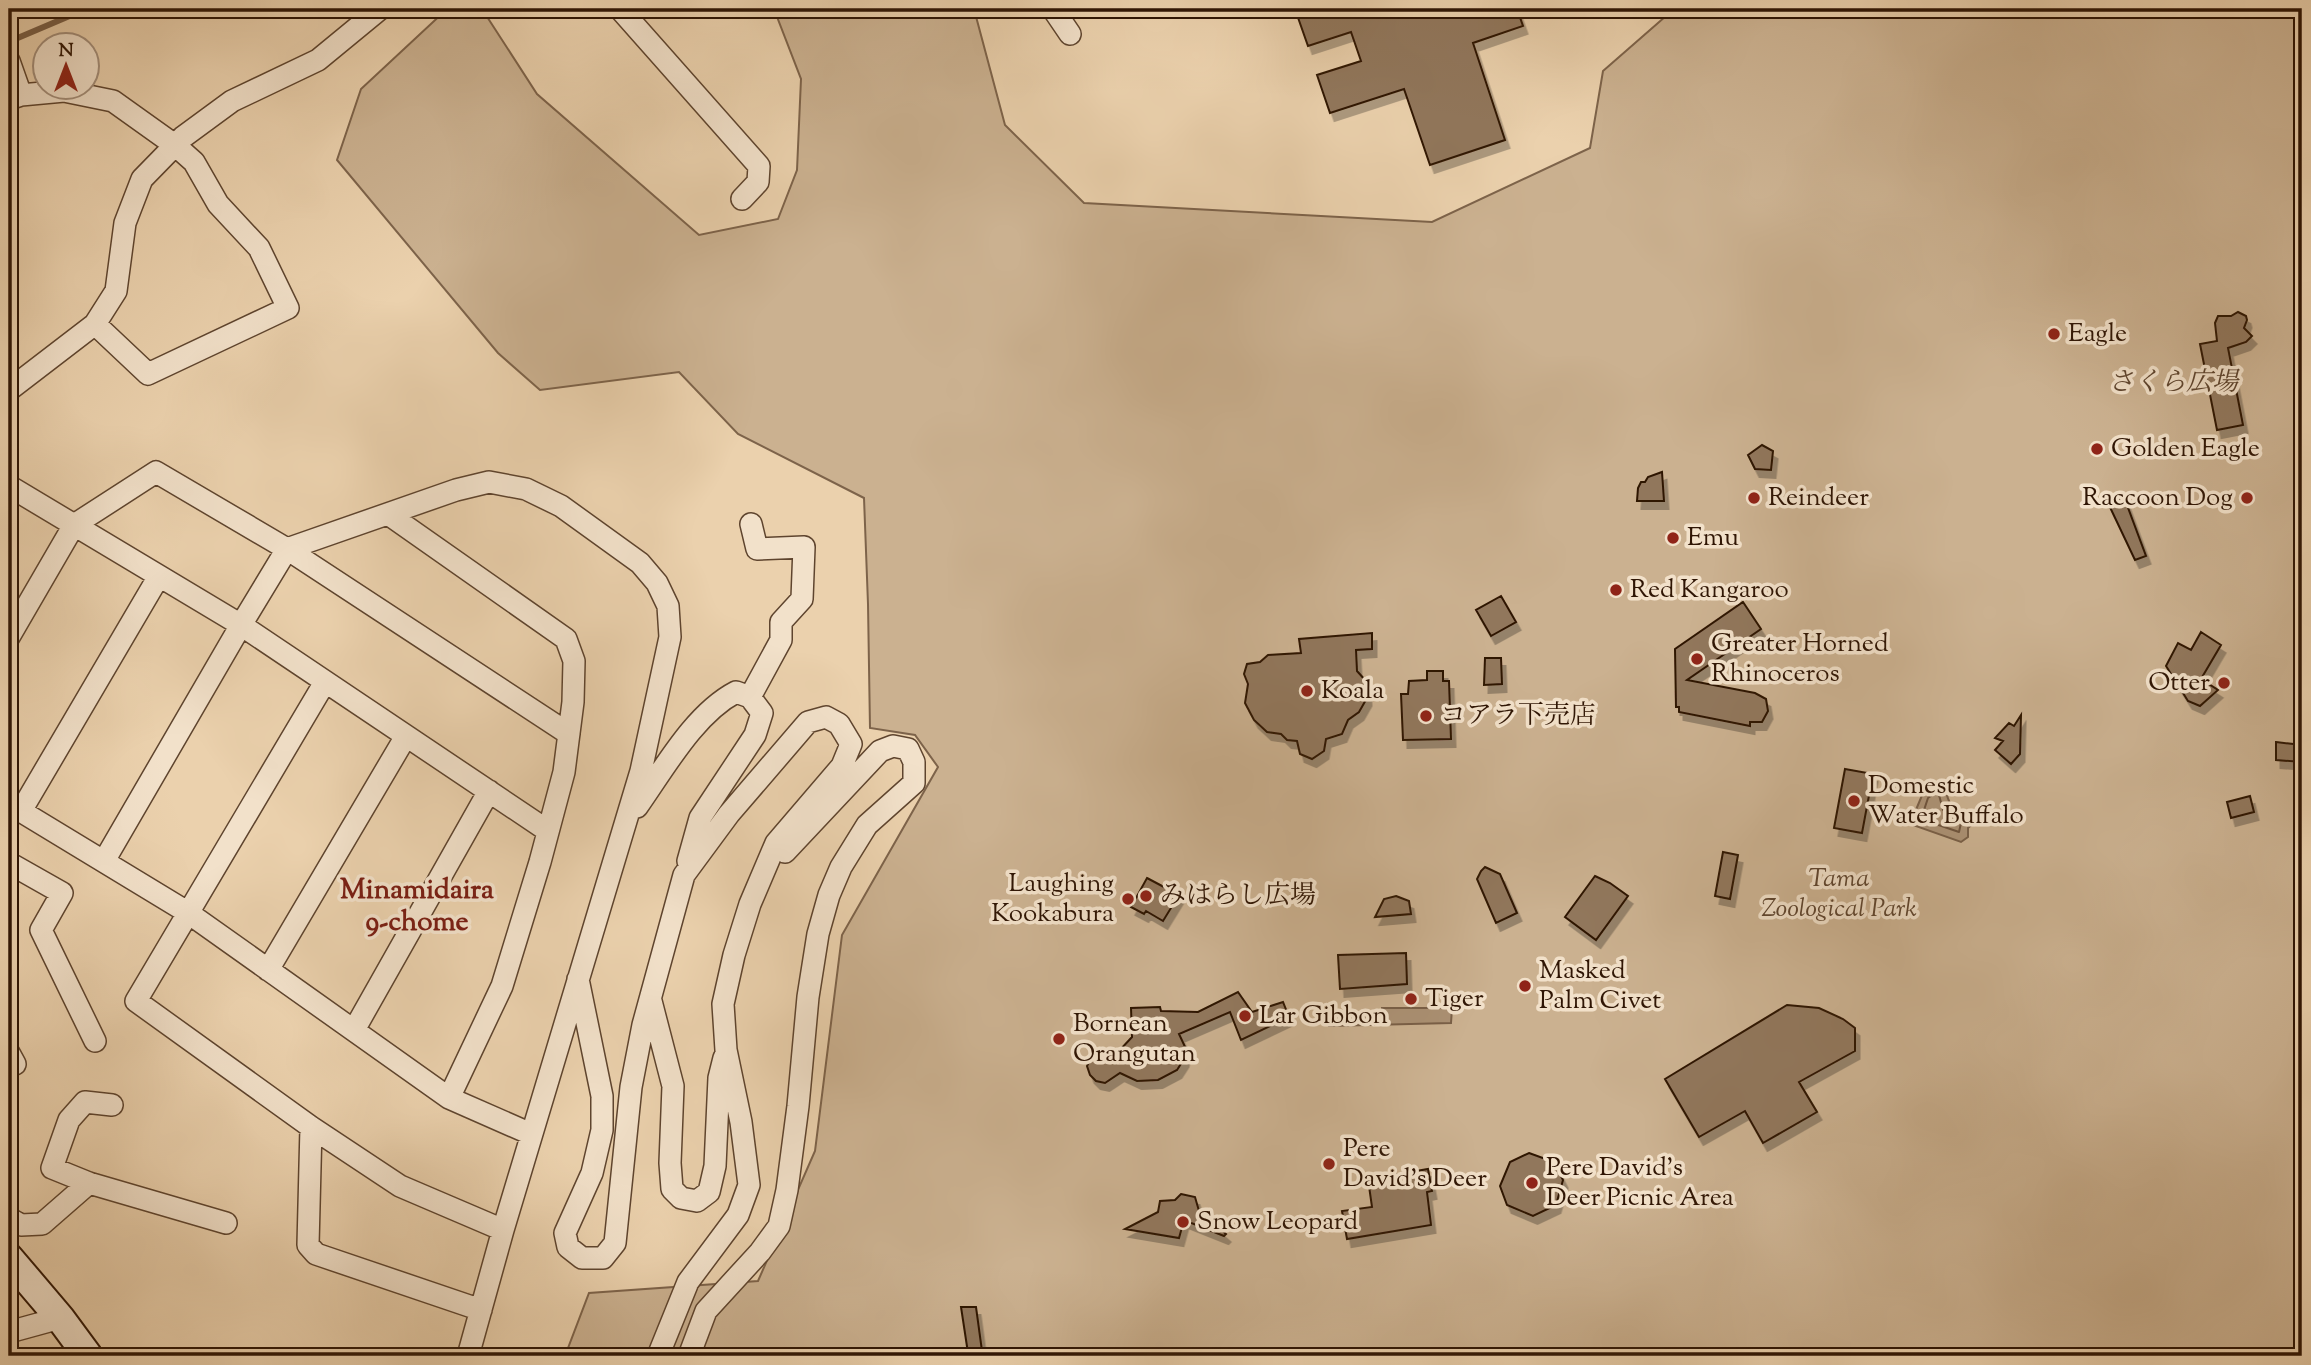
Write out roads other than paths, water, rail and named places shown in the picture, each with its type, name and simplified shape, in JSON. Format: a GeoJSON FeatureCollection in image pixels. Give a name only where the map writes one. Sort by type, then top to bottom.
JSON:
{"type":"FeatureCollection","features":[{"type":"Feature","properties":{"kind":"street"},"geometry":{"type":"LineString","coordinates":[[9,390],[95,324],[116,291],[125,223],[142,179],[183,137],[232,101],[318,60],[380,9]]}},
{"type":"Feature","properties":{"kind":"street"},"geometry":{"type":"LineString","coordinates":[[620,9],[759,166],[758,182],[742,200]]}},
{"type":"Feature","properties":{"kind":"street"},"geometry":{"type":"LineString","coordinates":[[1053,9],[1070,34]]}},
{"type":"Feature","properties":{"kind":"street"},"geometry":{"type":"LineString","coordinates":[[9,61],[15,97],[64,91],[113,101],[176,146],[194,162],[218,204],[259,248],[288,308],[148,374],[95,324]]}},
{"type":"Feature","properties":{"kind":"street"},"geometry":{"type":"LineString","coordinates":[[9,638],[74,525],[156,472],[287,549],[569,734]]}},
{"type":"Feature","properties":{"kind":"street"},"geometry":{"type":"LineString","coordinates":[[104,861],[287,549],[456,490],[489,482],[526,488],[561,506],[640,563],[657,583],[668,606],[670,637],[641,771],[531,1134],[468,1356]]}},
{"type":"Feature","properties":{"kind":"street"},"geometry":{"type":"LineString","coordinates":[[9,485],[241,625],[548,831]]}},
{"type":"Feature","properties":{"kind":"street"},"geometry":{"type":"LineString","coordinates":[[388,514],[566,639],[574,662],[573,702],[564,772],[548,831],[502,986],[449,1098]]}},
{"type":"Feature","properties":{"kind":"street"},"geometry":{"type":"LineString","coordinates":[[750,697],[781,640],[781,622],[802,599],[804,547],[758,549],[751,524]]}},
{"type":"Feature","properties":{"kind":"street"},"geometry":{"type":"LineString","coordinates":[[159,576],[15,808],[187,912],[449,1098],[531,1134]]}},
{"type":"Feature","properties":{"kind":"street"},"geometry":{"type":"LineString","coordinates":[[325,682],[136,1001],[311,1127],[400,1186],[503,1230]]}},
{"type":"Feature","properties":{"kind":"street"},"geometry":{"type":"LineString","coordinates":[[578,979],[602,1096],[602,1130],[592,1173],[565,1233],[568,1247],[582,1258],[603,1258],[615,1243],[631,1087],[650,999],[700,818],[755,735],[762,713],[750,697],[736,692],[720,700],[684,740],[625,823]]}},
{"type":"Feature","properties":{"kind":"street"},"geometry":{"type":"LineString","coordinates":[[658,1356],[688,1282],[738,1215],[749,1185],[741,1122],[726,1050],[723,1004],[734,955],[750,904],[776,843],[842,766],[851,744],[839,724],[825,717],[808,722],[729,814],[684,875]]}},
{"type":"Feature","properties":{"kind":"street"},"geometry":{"type":"LineString","coordinates":[[268,970],[406,736]]}},
{"type":"Feature","properties":{"kind":"street"},"geometry":{"type":"LineString","coordinates":[[689,1356],[706,1311],[760,1252],[779,1226],[789,1178],[808,998],[818,934],[829,895],[841,867],[867,825],[914,783],[914,762],[908,749],[893,746],[880,751],[763,873]]}},
{"type":"Feature","properties":{"kind":"street"},"geometry":{"type":"LineString","coordinates":[[354,1030],[489,791]]}},
{"type":"Feature","properties":{"kind":"street"},"geometry":{"type":"LineString","coordinates":[[9,863],[62,893],[41,930],[95,1041]]}},
{"type":"Feature","properties":{"kind":"street"},"geometry":{"type":"LineString","coordinates":[[650,999],[673,1086],[671,1176],[672,1189],[681,1198],[697,1201],[709,1192],[715,1166],[719,1077],[726,1050]]}},
{"type":"Feature","properties":{"kind":"street"},"geometry":{"type":"LineString","coordinates":[[112,1105],[85,1102],[69,1120],[52,1168],[89,1182],[226,1223]]}},
{"type":"Feature","properties":{"kind":"street"},"geometry":{"type":"LineString","coordinates":[[311,1127],[307,1245],[316,1254],[481,1310]]}},
{"type":"Feature","properties":{"kind":"street"},"geometry":{"type":"LineString","coordinates":[[9,1218],[21,1225],[42,1224],[89,1182]]}},
{"type":"Feature","properties":{"kind":"street"},"geometry":{"type":"LineString","coordinates":[[9,1258],[88,1356]]}},
{"type":"Feature","properties":{"kind":"street"},"geometry":{"type":"LineString","coordinates":[[9,1332],[60,1318]]}},
{"type":"Feature","properties":{"kind":"water"},"geometry":{"type":"Polygon","coordinates":[[[1932,783],[1943,783],[1955,810],[1975,816],[1976,821],[1968,828],[1968,837],[1961,842],[1910,824],[1923,793],[1932,783]]]}},
{"type":"Feature","properties":{"kind":"water"},"geometry":{"type":"Polygon","coordinates":[[[1382,1008],[1452,1008],[1451,1023],[1329,1026],[1330,1016],[1382,1016],[1382,1008]]]}},
{"type":"Feature","properties":{"kind":"waterway"},"geometry":{"type":"LineString","coordinates":[[13,40],[86,9]]}},
{"type":"Feature","properties":{"kind":"place","name":"Eagle"},"geometry":{"type":"Point","coordinates":[2054,334]}},
{"type":"Feature","properties":{"kind":"place","name":"Golden Eagle"},"geometry":{"type":"Point","coordinates":[2097,449]}},
{"type":"Feature","properties":{"kind":"place","name":"Reindeer"},"geometry":{"type":"Point","coordinates":[1754,498]}},
{"type":"Feature","properties":{"kind":"place","name":"Raccoon Dog"},"geometry":{"type":"Point","coordinates":[2247,498]}},
{"type":"Feature","properties":{"kind":"place","name":"Emu"},"geometry":{"type":"Point","coordinates":[1673,538]}},
{"type":"Feature","properties":{"kind":"place","name":"Red Kangaroo"},"geometry":{"type":"Point","coordinates":[1616,590]}},
{"type":"Feature","properties":{"kind":"place","name":"Greater Horned Rhinoceros"},"geometry":{"type":"Point","coordinates":[1697,659]}},
{"type":"Feature","properties":{"kind":"place","name":"Otter"},"geometry":{"type":"Point","coordinates":[2224,683]}},
{"type":"Feature","properties":{"kind":"place","name":"Koala"},"geometry":{"type":"Point","coordinates":[1307,691]}},
{"type":"Feature","properties":{"kind":"place","name":"コアラ下売店"},"geometry":{"type":"Point","coordinates":[1426,716]}},
{"type":"Feature","properties":{"kind":"place","name":"Domestic Water Buffalo"},"geometry":{"type":"Point","coordinates":[1854,801]}},
{"type":"Feature","properties":{"kind":"place","name":"みはらし広場"},"geometry":{"type":"Point","coordinates":[1146,896]}},
{"type":"Feature","properties":{"kind":"place","name":"Laughing Kookabura"},"geometry":{"type":"Point","coordinates":[1128,899]}},
{"type":"Feature","properties":{"kind":"place","name":"Masked Palm Civet"},"geometry":{"type":"Point","coordinates":[1525,986]}},
{"type":"Feature","properties":{"kind":"place","name":"Tiger"},"geometry":{"type":"Point","coordinates":[1411,999]}},
{"type":"Feature","properties":{"kind":"place","name":"Lar Gibbon"},"geometry":{"type":"Point","coordinates":[1245,1016]}},
{"type":"Feature","properties":{"kind":"place","name":"Bornean Orangutan"},"geometry":{"type":"Point","coordinates":[1059,1039]}},
{"type":"Feature","properties":{"kind":"place","name":"Pere David's Deer"},"geometry":{"type":"Point","coordinates":[1329,1164]}},
{"type":"Feature","properties":{"kind":"place","name":"Pere David's Deer Picnic Area"},"geometry":{"type":"Point","coordinates":[1532,1183]}},
{"type":"Feature","properties":{"kind":"place","name":"Snow Leopard"},"geometry":{"type":"Point","coordinates":[1183,1222]}},
{"type":"Feature","properties":{"kind":"district","name":"Minamidaira 9-chome"},"geometry":{"type":"Point","coordinates":[417,907]}},
{"type":"Feature","properties":{"kind":"park label","name":"さくら広場"},"geometry":{"type":"Point","coordinates":[2173,383]}},
{"type":"Feature","properties":{"kind":"park label","name":"Tama Zoological Park"},"geometry":{"type":"Point","coordinates":[1839,894]}}]}
